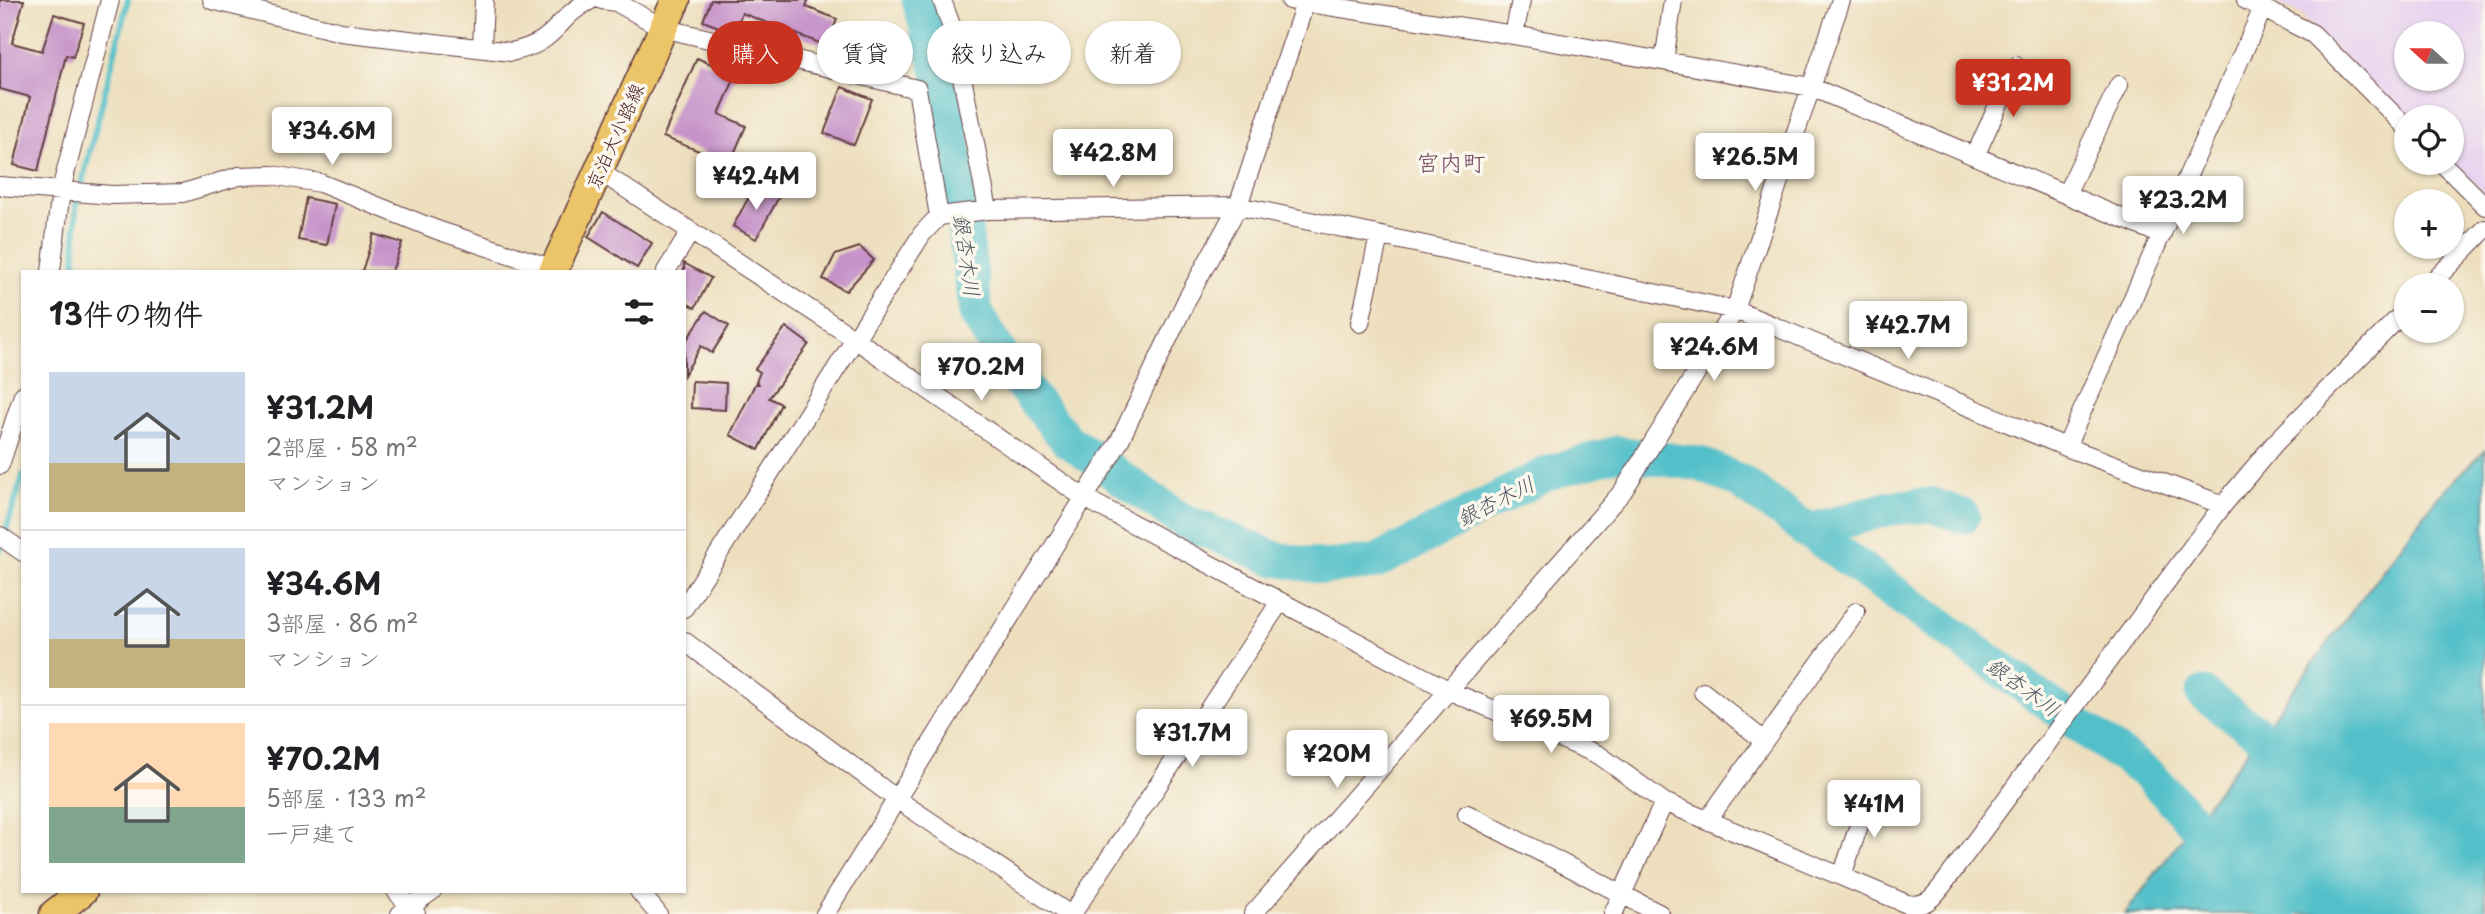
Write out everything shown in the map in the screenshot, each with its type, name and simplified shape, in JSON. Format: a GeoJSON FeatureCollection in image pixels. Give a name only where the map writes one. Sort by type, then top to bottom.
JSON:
{"type":"FeatureCollection","features":[{"type":"Feature","properties":{"kind":"main road","name":"京泊大小路線"},"geometry":{"type":"LineString","coordinates":[[554,270],[676,0]]}},
{"type":"Feature","properties":{"kind":"main road"},"geometry":{"type":"LineString","coordinates":[[54,914],[80,893]]}},
{"type":"Feature","properties":{"kind":"street"},"geometry":{"type":"LineString","coordinates":[[51,270],[61,190],[110,0]]}},
{"type":"Feature","properties":{"kind":"street"},"geometry":{"type":"LineString","coordinates":[[212,0],[341,32],[510,52],[536,47],[555,33],[576,7],[590,0]]}},
{"type":"Feature","properties":{"kind":"street"},"geometry":{"type":"LineString","coordinates":[[482,48],[484,0]]}},
{"type":"Feature","properties":{"kind":"street"},"geometry":{"type":"LineString","coordinates":[[602,0],[616,2],[663,28],[917,89],[939,216]]}},
{"type":"Feature","properties":{"kind":"street"},"geometry":{"type":"LineString","coordinates":[[942,0],[953,31],[988,210]]}},
{"type":"Feature","properties":{"kind":"street"},"geometry":{"type":"LineString","coordinates":[[1514,35],[1521,0]]}},
{"type":"Feature","properties":{"kind":"street"},"geometry":{"type":"LineString","coordinates":[[1664,61],[1673,0]]}},
{"type":"Feature","properties":{"kind":"street"},"geometry":{"type":"LineString","coordinates":[[1253,914],[1623,491],[1660,435],[1735,310],[1841,0]]}},
{"type":"Feature","properties":{"kind":"street"},"geometry":{"type":"LineString","coordinates":[[2246,0],[2313,34],[2394,115]]}},
{"type":"Feature","properties":{"kind":"street"},"geometry":{"type":"LineString","coordinates":[[825,914],[1086,499],[1119,442],[1186,299],[1238,206],[1300,1],[1811,87],[2162,235]]}},
{"type":"Feature","properties":{"kind":"street"},"geometry":{"type":"LineString","coordinates":[[2066,447],[2263,8]]}},
{"type":"Feature","properties":{"kind":"street"},"geometry":{"type":"LineString","coordinates":[[1975,156],[2016,66]]}},
{"type":"Feature","properties":{"kind":"street"},"geometry":{"type":"LineString","coordinates":[[2066,194],[2119,85]]}},
{"type":"Feature","properties":{"kind":"street"},"geometry":{"type":"LineString","coordinates":[[598,171],[855,339],[1086,499],[1450,691],[1599,755],[1664,802],[1907,904],[1921,906],[1931,900],[2222,505],[2275,443],[2394,322]]}},
{"type":"Feature","properties":{"kind":"street"},"geometry":{"type":"LineString","coordinates":[[0,186],[90,194],[183,194],[239,176],[272,175],[320,183],[437,230],[554,270]]}},
{"type":"Feature","properties":{"kind":"street"},"geometry":{"type":"LineString","coordinates":[[2454,175],[2485,206]]}},
{"type":"Feature","properties":{"kind":"street"},"geometry":{"type":"LineString","coordinates":[[686,605],[922,234],[939,216],[988,210],[1238,206],[1735,310],[2066,447],[2222,505]]}},
{"type":"Feature","properties":{"kind":"street"},"geometry":{"type":"LineString","coordinates":[[2442,273],[2485,229]]}},
{"type":"Feature","properties":{"kind":"street"},"geometry":{"type":"LineString","coordinates":[[667,270],[691,231]]}},
{"type":"Feature","properties":{"kind":"street"},"geometry":{"type":"LineString","coordinates":[[1360,323],[1380,236]]}},
{"type":"Feature","properties":{"kind":"street"},"geometry":{"type":"LineString","coordinates":[[0,465],[21,401]]}},
{"type":"Feature","properties":{"kind":"street"},"geometry":{"type":"LineString","coordinates":[[4,539],[21,551]]}},
{"type":"Feature","properties":{"kind":"street"},"geometry":{"type":"LineString","coordinates":[[686,642],[898,800],[1070,914],[1280,602]]}},
{"type":"Feature","properties":{"kind":"street"},"geometry":{"type":"LineString","coordinates":[[1707,821],[1856,612]]}},
{"type":"Feature","properties":{"kind":"street"},"geometry":{"type":"LineString","coordinates":[[1703,692],[1764,741]]}},
{"type":"Feature","properties":{"kind":"street"},"geometry":{"type":"LineString","coordinates":[[1842,876],[1870,792]]}},
{"type":"Feature","properties":{"kind":"street"},"geometry":{"type":"LineString","coordinates":[[1614,914],[1664,802]]}},
{"type":"Feature","properties":{"kind":"street"},"geometry":{"type":"LineString","coordinates":[[1467,814],[1660,914]]}},
{"type":"Feature","properties":{"kind":"street"},"geometry":{"type":"LineString","coordinates":[[397,893],[409,912],[430,893]]}},
{"type":"Feature","properties":{"kind":"street"},"geometry":{"type":"LineString","coordinates":[[641,893],[658,914]]}},
{"type":"Feature","properties":{"kind":"shaded area"},"geometry":{"type":"Polygon","coordinates":[[[2271,0],[2485,0],[2485,194],[2464,174],[2464,105],[2394,106],[2299,13],[2271,0]]]}},
{"type":"Feature","properties":{"kind":"water"},"geometry":{"type":"Polygon","coordinates":[[[2485,450],[2485,914],[2125,914],[2437,498],[2485,450]]]}},
{"type":"Feature","properties":{"kind":"building"},"geometry":{"type":"Polygon","coordinates":[[[0,0],[24,0],[12,43],[42,51],[54,14],[84,23],[73,57],[66,55],[38,171],[14,165],[30,97],[0,89],[0,0]]]}},
{"type":"Feature","properties":{"kind":"building"},"geometry":{"type":"Polygon","coordinates":[[[711,0],[808,0],[806,7],[837,19],[817,21],[817,42],[803,37],[803,21],[763,21],[742,13],[739,21],[703,21],[711,0]]]}},
{"type":"Feature","properties":{"kind":"building"},"geometry":{"type":"Polygon","coordinates":[[[697,58],[707,62],[707,84],[732,84],[719,114],[746,126],[730,163],[663,137],[697,58]]]}},
{"type":"Feature","properties":{"kind":"building"},"geometry":{"type":"Polygon","coordinates":[[[842,87],[872,99],[854,145],[824,133],[842,87]]]}},
{"type":"Feature","properties":{"kind":"building"},"geometry":{"type":"Polygon","coordinates":[[[756,184],[779,197],[756,239],[733,226],[756,184]]]}},
{"type":"Feature","properties":{"kind":"building"},"geometry":{"type":"Polygon","coordinates":[[[306,198],[335,204],[327,245],[298,240],[306,198]]]}},
{"type":"Feature","properties":{"kind":"building"},"geometry":{"type":"Polygon","coordinates":[[[603,212],[652,243],[637,268],[588,237],[603,212]]]}},
{"type":"Feature","properties":{"kind":"building"},"geometry":{"type":"Polygon","coordinates":[[[374,234],[402,243],[392,270],[362,270],[374,234]]]}},
{"type":"Feature","properties":{"kind":"building"},"geometry":{"type":"Polygon","coordinates":[[[860,247],[874,260],[846,291],[823,279],[835,255],[860,247]]]}},
{"type":"Feature","properties":{"kind":"building"},"geometry":{"type":"Polygon","coordinates":[[[684,263],[711,278],[695,308],[686,303],[684,263]]]}},
{"type":"Feature","properties":{"kind":"building"},"geometry":{"type":"Polygon","coordinates":[[[706,311],[729,326],[712,353],[701,346],[686,372],[686,341],[706,311]]]}},
{"type":"Feature","properties":{"kind":"building"},"geometry":{"type":"Polygon","coordinates":[[[786,327],[809,344],[769,398],[781,404],[759,450],[730,435],[755,384],[758,384],[756,382],[760,372],[755,369],[786,327]]]}},
{"type":"Feature","properties":{"kind":"building"},"geometry":{"type":"Polygon","coordinates":[[[692,381],[726,383],[725,410],[691,408],[692,381]]]}},
{"type":"Feature","properties":{"kind":"waterway"},"geometry":{"type":"LineString","coordinates":[[75,270],[76,207],[128,0]]}},
{"type":"Feature","properties":{"kind":"waterway","name":"銀杏木川"},"geometry":{"type":"LineString","coordinates":[[919,0],[948,103],[976,313],[1011,372],[1067,440],[1183,521],[1276,559],[1324,567],[1376,562],[1548,473],[1617,453],[1700,464],[1739,481],[2150,776],[2280,914]]}},
{"type":"Feature","properties":{"kind":"waterway"},"geometry":{"type":"LineString","coordinates":[[0,550],[21,482]]}},
{"type":"Feature","properties":{"kind":"waterway"},"geometry":{"type":"LineString","coordinates":[[1806,532],[1890,508],[1932,505],[1963,516]]}},
{"type":"Feature","properties":{"kind":"waterway"},"geometry":{"type":"LineString","coordinates":[[2203,694],[2271,742],[2284,771]]}},
{"type":"Feature","properties":{"kind":"district","name":"宮内町"},"geometry":{"type":"Point","coordinates":[1451,161]}}]}
